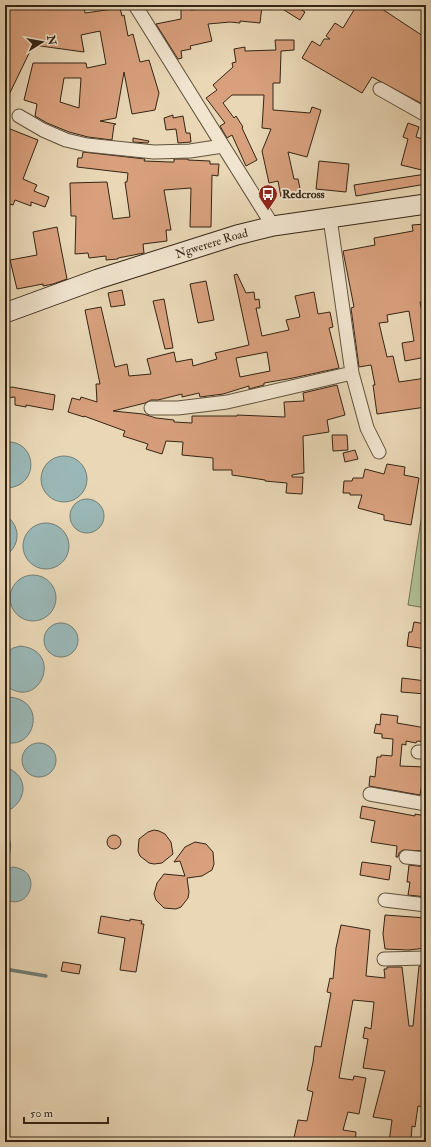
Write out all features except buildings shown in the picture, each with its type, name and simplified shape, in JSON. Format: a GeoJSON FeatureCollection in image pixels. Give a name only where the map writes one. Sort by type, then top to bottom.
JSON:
{"type":"FeatureCollection","features":[{"type":"Feature","properties":{"kind":"street"},"geometry":{"type":"LineString","coordinates":[[135,5],[273,226]]}},
{"type":"Feature","properties":{"kind":"street"},"geometry":{"type":"LineString","coordinates":[[380,89],[426,115]]}},
{"type":"Feature","properties":{"kind":"street"},"geometry":{"type":"LineString","coordinates":[[19,116],[43,130],[66,140],[87,145],[154,152],[190,151],[223,146]]}},
{"type":"Feature","properties":{"kind":"street","name":"Ngwerere Road"},"geometry":{"type":"LineString","coordinates":[[5,313],[98,279],[237,235],[273,226],[426,204]]}},
{"type":"Feature","properties":{"kind":"street"},"geometry":{"type":"LineString","coordinates":[[330,218],[352,373],[367,428],[378,452]]}},
{"type":"Feature","properties":{"kind":"street"},"geometry":{"type":"LineString","coordinates":[[151,408],[178,408],[227,402],[352,373]]}},
{"type":"Feature","properties":{"kind":"street"},"geometry":{"type":"LineString","coordinates":[[370,794],[426,804]]}},
{"type":"Feature","properties":{"kind":"street"},"geometry":{"type":"LineString","coordinates":[[406,857],[426,859]]}},
{"type":"Feature","properties":{"kind":"street"},"geometry":{"type":"LineString","coordinates":[[385,900],[426,905]]}},
{"type":"Feature","properties":{"kind":"street"},"geometry":{"type":"LineString","coordinates":[[384,959],[426,958]]}},
{"type":"Feature","properties":{"kind":"green space"},"geometry":{"type":"Polygon","coordinates":[[[426,488],[426,608],[408,605],[426,488]]]}},
{"type":"Feature","properties":{"kind":"water"},"geometry":{"type":"Polygon","coordinates":[[[5,442],[16,443],[24,448],[29,455],[31,464],[30,473],[25,480],[17,486],[5,488],[5,442]]]}},
{"type":"Feature","properties":{"kind":"water"},"geometry":{"type":"Polygon","coordinates":[[[64,456],[77,460],[83,466],[87,479],[83,492],[77,498],[64,502],[51,498],[45,492],[41,479],[45,466],[51,460],[64,456]]]}},
{"type":"Feature","properties":{"kind":"water"},"geometry":{"type":"Polygon","coordinates":[[[84,499],[90,499],[99,504],[103,510],[103,522],[99,528],[90,533],[84,533],[75,528],[70,519],[70,513],[75,504],[84,499]]]}},
{"type":"Feature","properties":{"kind":"water"},"geometry":{"type":"Polygon","coordinates":[[[5,515],[14,524],[17,536],[14,547],[5,556],[5,515]]]}},
{"type":"Feature","properties":{"kind":"water"},"geometry":{"type":"Polygon","coordinates":[[[46,523],[59,527],[65,533],[69,546],[65,559],[59,565],[46,569],[33,565],[27,559],[23,546],[27,533],[33,527],[46,523]]]}},
{"type":"Feature","properties":{"kind":"water"},"geometry":{"type":"Polygon","coordinates":[[[33,575],[46,579],[52,585],[56,598],[52,611],[46,617],[33,621],[20,617],[14,611],[10,598],[14,585],[20,579],[33,575]]]}},
{"type":"Feature","properties":{"kind":"water"},"geometry":{"type":"Polygon","coordinates":[[[58,623],[64,623],[73,628],[77,634],[77,646],[73,652],[64,657],[58,657],[49,652],[44,643],[44,637],[49,628],[58,623]]]}},
{"type":"Feature","properties":{"kind":"water"},"geometry":{"type":"Polygon","coordinates":[[[20,646],[34,650],[42,658],[44,667],[42,678],[37,686],[28,691],[18,692],[5,685],[5,654],[13,648],[20,646]]]}},
{"type":"Feature","properties":{"kind":"water"},"geometry":{"type":"Polygon","coordinates":[[[9,697],[21,700],[29,707],[33,715],[33,724],[30,733],[24,739],[15,743],[5,742],[5,698],[9,697]]]}},
{"type":"Feature","properties":{"kind":"water"},"geometry":{"type":"Polygon","coordinates":[[[36,743],[42,743],[51,748],[55,754],[55,766],[51,772],[42,777],[36,777],[27,772],[22,763],[22,757],[27,748],[36,743]]]}},
{"type":"Feature","properties":{"kind":"water"},"geometry":{"type":"Polygon","coordinates":[[[5,767],[19,776],[23,789],[22,796],[18,802],[13,808],[5,812],[5,767]]]}},
{"type":"Feature","properties":{"kind":"water"},"geometry":{"type":"Polygon","coordinates":[[[5,830],[11,846],[8,857],[5,861],[5,830]]]}},
{"type":"Feature","properties":{"kind":"water"},"geometry":{"type":"Polygon","coordinates":[[[13,867],[23,870],[29,876],[31,883],[27,896],[14,902],[5,899],[5,870],[13,867]]]}},
{"type":"Feature","properties":{"kind":"waterway"},"geometry":{"type":"LineString","coordinates":[[5,969],[46,976]]}},
{"type":"Feature","properties":{"kind":"place","name":"Redcross"},"geometry":{"type":"Point","coordinates":[268,211]}}]}
